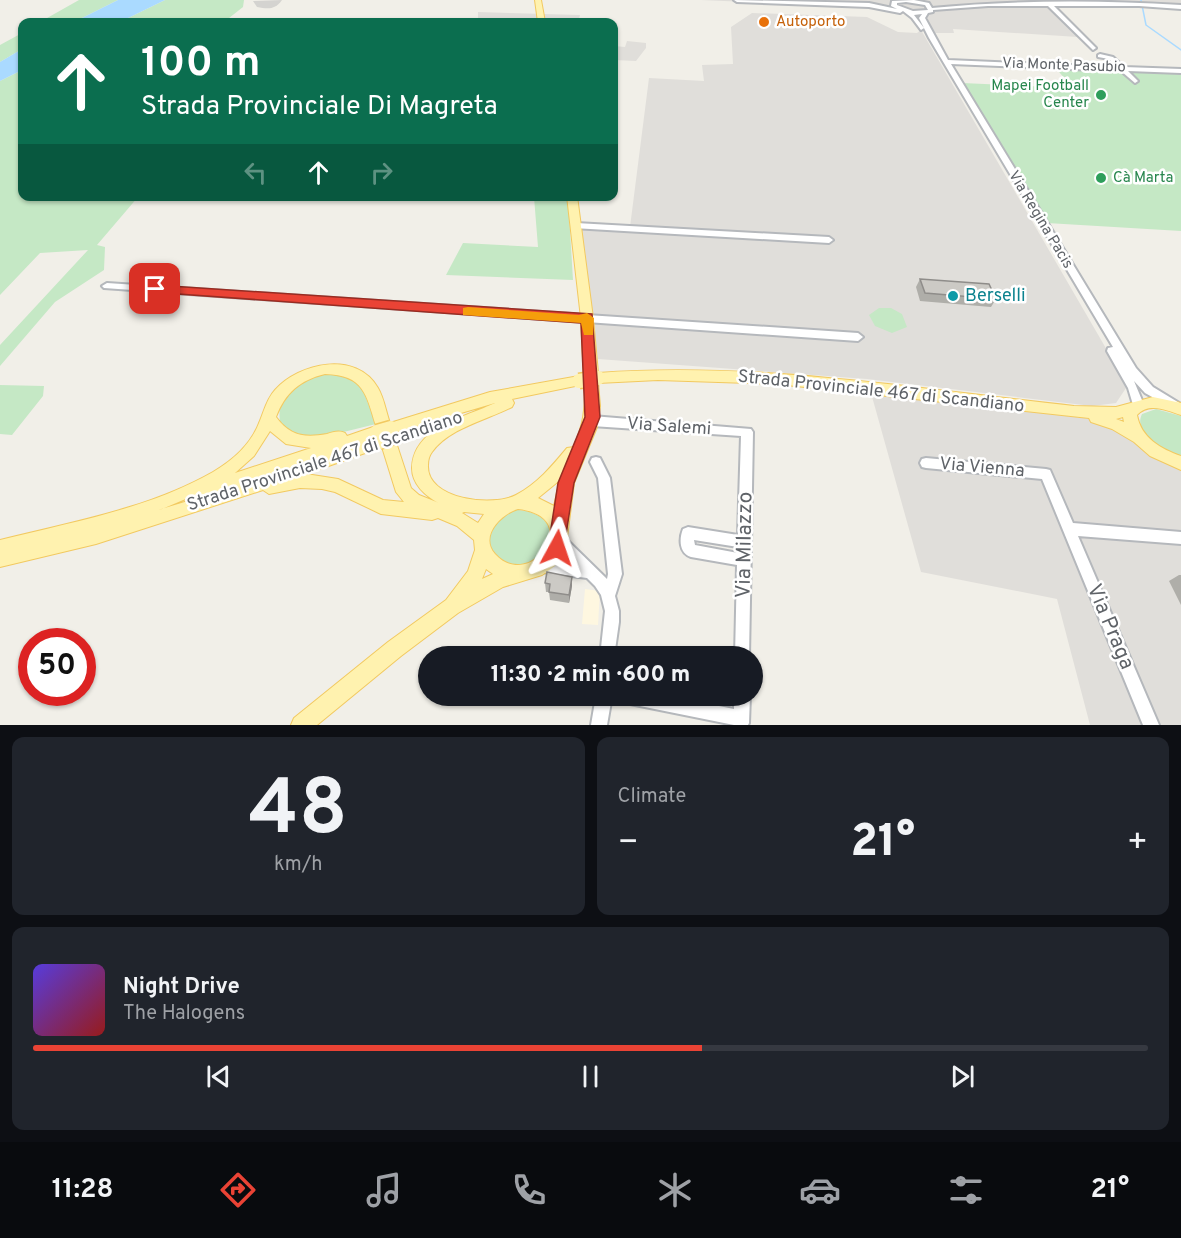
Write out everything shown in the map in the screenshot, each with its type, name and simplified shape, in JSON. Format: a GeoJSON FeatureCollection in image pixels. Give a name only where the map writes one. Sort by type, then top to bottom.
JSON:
{"type":"FeatureCollection","features":[{"type":"Feature","properties":{"kind":"main road"},"geometry":{"type":"LineString","coordinates":[[540,0],[541,18]]}},
{"type":"Feature","properties":{"kind":"main road"},"geometry":{"type":"LineString","coordinates":[[301,725],[450,608],[514,574],[534,571],[554,555],[566,483],[592,420],[593,406],[587,318],[573,201]]}},
{"type":"Feature","properties":{"kind":"main road"},"geometry":{"type":"LineString","coordinates":[[131,515],[230,470],[246,456],[260,438],[278,396],[303,376],[321,370],[338,368],[363,377],[372,390],[397,476],[404,492],[412,500],[462,514]]}},
{"type":"Feature","properties":{"kind":"main road","name":"Strada Provinciale 467 di Scandiano"},"geometry":{"type":"LineString","coordinates":[[0,548],[131,515],[490,398],[580,384],[700,374],[772,376],[1074,412],[1116,413],[1156,402],[1181,409]]}},
{"type":"Feature","properties":{"kind":"main road","name":"Strada Provinciale 467 di Scandiano"},"geometry":{"type":"LineString","coordinates":[[0,559],[82,539],[223,495],[382,435],[580,384]]}},
{"type":"Feature","properties":{"kind":"main road"},"geometry":{"type":"LineString","coordinates":[[507,403],[455,427],[425,449],[419,468],[422,480],[462,514],[498,569],[514,574]]}},
{"type":"Feature","properties":{"kind":"main road"},"geometry":{"type":"LineString","coordinates":[[1136,407],[1130,421],[1140,438]]}},
{"type":"Feature","properties":{"kind":"main road","name":"Strada Provinciale 467 di Scandiano"},"geometry":{"type":"LineString","coordinates":[[1074,412],[1109,421],[1175,460]]}},
{"type":"Feature","properties":{"kind":"main road"},"geometry":{"type":"LineString","coordinates":[[269,418],[277,431],[289,440],[311,443],[351,435],[382,435]]}},
{"type":"Feature","properties":{"kind":"main road"},"geometry":{"type":"LineString","coordinates":[[223,495],[300,482],[322,482],[338,486],[381,507],[462,514],[502,508],[519,502],[549,482],[562,468],[592,420]]}},
{"type":"Feature","properties":{"kind":"main road"},"geometry":{"type":"LineString","coordinates":[[519,502],[531,503],[547,510],[555,519],[559,535]]}},
{"type":"Feature","properties":{"kind":"main road"},"geometry":{"type":"LineString","coordinates":[[450,608],[475,576],[488,520],[502,508]]}},
{"type":"Feature","properties":{"kind":"street"},"geometry":{"type":"LineString","coordinates":[[737,0],[869,5],[904,12],[946,7],[1049,4],[1139,4],[1181,7]]}},
{"type":"Feature","properties":{"kind":"street"},"geometry":{"type":"LineString","coordinates":[[841,0],[916,1],[928,9]]}},
{"type":"Feature","properties":{"kind":"street"},"geometry":{"type":"LineString","coordinates":[[1122,0],[1130,4]]}},
{"type":"Feature","properties":{"kind":"street","name":"Via Regina Pacis"},"geometry":{"type":"LineString","coordinates":[[897,1],[894,6],[915,17],[1112,351],[1133,388],[1136,407]]}},
{"type":"Feature","properties":{"kind":"street"},"geometry":{"type":"LineString","coordinates":[[1049,4],[1093,48],[1106,53],[1100,56],[1111,58],[1136,81]]}},
{"type":"Feature","properties":{"kind":"street","name":"Via Regina Pacis"},"geometry":{"type":"LineString","coordinates":[[928,9],[922,18],[946,62],[1132,371],[1149,390],[1181,409]]}},
{"type":"Feature","properties":{"kind":"street","name":"Via Monte Pasubio"},"geometry":{"type":"LineString","coordinates":[[946,62],[1181,71]]}},
{"type":"Feature","properties":{"kind":"street"},"geometry":{"type":"LineString","coordinates":[[576,226],[829,240]]}},
{"type":"Feature","properties":{"kind":"street"},"geometry":{"type":"LineString","coordinates":[[108,286],[858,337]]}},
{"type":"Feature","properties":{"kind":"street","name":"Via Salemi"},"geometry":{"type":"LineString","coordinates":[[592,420],[747,432]]}},
{"type":"Feature","properties":{"kind":"street","name":"Via Milazzo"},"geometry":{"type":"LineString","coordinates":[[742,646],[747,432]]}},
{"type":"Feature","properties":{"kind":"street"},"geometry":{"type":"LineString","coordinates":[[1175,460],[1181,470]]}},
{"type":"Feature","properties":{"kind":"street"},"geometry":{"type":"LineString","coordinates":[[596,462],[604,478],[611,555],[615,574],[609,594],[612,613],[608,646]]}},
{"type":"Feature","properties":{"kind":"street","name":"Via Vienna"},"geometry":{"type":"LineString","coordinates":[[926,463],[1046,474],[1069,529]]}},
{"type":"Feature","properties":{"kind":"street"},"geometry":{"type":"LineString","coordinates":[[1069,529],[1181,538]]}},
{"type":"Feature","properties":{"kind":"street","name":"Via Praga"},"geometry":{"type":"LineString","coordinates":[[1069,529],[1151,725]]}},
{"type":"Feature","properties":{"kind":"street"},"geometry":{"type":"LineString","coordinates":[[744,560],[691,551],[687,546],[688,533],[745,542]]}},
{"type":"Feature","properties":{"kind":"street"},"geometry":{"type":"LineString","coordinates":[[559,535],[609,594]]}},
{"type":"Feature","properties":{"kind":"street"},"geometry":{"type":"LineString","coordinates":[[542,566],[593,575],[609,568],[611,555]]}},
{"type":"Feature","properties":{"kind":"street"},"geometry":{"type":"LineString","coordinates":[[599,725],[602,706]]}},
{"type":"Feature","properties":{"kind":"street"},"geometry":{"type":"LineString","coordinates":[[673,706],[741,722],[742,706]]}},
{"type":"Feature","properties":{"kind":"shaded area"},"geometry":{"type":"Polygon","coordinates":[[[701,0],[1181,0],[1181,8],[1049,6],[1078,37],[953,29],[954,33],[932,33],[923,16],[883,8],[701,0]]]}},
{"type":"Feature","properties":{"kind":"shaded area"},"geometry":{"type":"Polygon","coordinates":[[[478,12],[580,15],[579,18],[478,18],[478,12]]]}},
{"type":"Feature","properties":{"kind":"shaded area"},"geometry":{"type":"Polygon","coordinates":[[[752,13],[867,17],[898,32],[917,33],[921,30],[1118,369],[1126,388],[1116,403],[1092,406],[867,379],[598,359],[581,224],[630,227],[649,78],[704,81],[702,65],[733,64],[731,27],[752,13]]]}},
{"type":"Feature","properties":{"kind":"shaded area"},"geometry":{"type":"Polygon","coordinates":[[[627,41],[646,43],[646,48],[636,61],[618,60],[618,46],[625,47],[627,41]]]}},
{"type":"Feature","properties":{"kind":"shaded area"},"geometry":{"type":"Polygon","coordinates":[[[871,393],[1093,419],[1123,433],[1155,458],[1181,470],[1181,725],[1090,725],[1057,599],[921,572],[871,393]]]}},
{"type":"Feature","properties":{"kind":"shaded area"},"geometry":{"type":"Polygon","coordinates":[[[585,589],[600,591],[598,625],[582,624],[585,589]]]}},
{"type":"Feature","properties":{"kind":"green space"},"geometry":{"type":"Polygon","coordinates":[[[79,0],[118,0],[82,18],[47,18],[79,0]]]}},
{"type":"Feature","properties":{"kind":"green space"},"geometry":{"type":"Polygon","coordinates":[[[165,0],[244,0],[243,7],[229,18],[128,18],[165,0]]]}},
{"type":"Feature","properties":{"kind":"green space"},"geometry":{"type":"Polygon","coordinates":[[[18,35],[18,51],[0,62],[0,45],[18,35]]]}},
{"type":"Feature","properties":{"kind":"green space"},"geometry":{"type":"Polygon","coordinates":[[[1053,65],[1181,70],[1181,231],[1047,223],[988,136],[990,128],[962,83],[1073,88],[1053,65]]]}},
{"type":"Feature","properties":{"kind":"green space"},"geometry":{"type":"Polygon","coordinates":[[[18,72],[18,201],[135,201],[97,245],[105,247],[104,270],[55,302],[0,366],[0,345],[88,250],[40,253],[0,295],[0,81],[18,72]]]}},
{"type":"Feature","properties":{"kind":"green space"},"geometry":{"type":"Polygon","coordinates":[[[534,201],[568,201],[573,280],[446,275],[463,243],[538,247],[534,201]]]}},
{"type":"Feature","properties":{"kind":"green space"},"geometry":{"type":"Polygon","coordinates":[[[879,308],[891,308],[902,314],[907,327],[892,333],[875,326],[869,315],[879,308]]]}},
{"type":"Feature","properties":{"kind":"green space"},"geometry":{"type":"Polygon","coordinates":[[[334,372],[359,380],[376,424],[311,440],[282,429],[281,406],[292,389],[311,378],[334,372]]]}},
{"type":"Feature","properties":{"kind":"green space"},"geometry":{"type":"Polygon","coordinates":[[[0,385],[44,386],[43,396],[12,435],[0,434],[0,385]]]}},
{"type":"Feature","properties":{"kind":"green space"},"geometry":{"type":"Polygon","coordinates":[[[1156,409],[1181,416],[1181,456],[1159,446],[1142,429],[1140,422],[1142,414],[1156,409]]]}},
{"type":"Feature","properties":{"kind":"green space"},"geometry":{"type":"Polygon","coordinates":[[[516,510],[530,512],[542,518],[550,529],[549,543],[540,559],[526,566],[512,565],[500,558],[491,547],[489,534],[497,521],[516,510]]]}},
{"type":"Feature","properties":{"kind":"water"},"geometry":{"type":"Polygon","coordinates":[[[118,0],[165,0],[128,18],[82,18],[118,0]]]}},
{"type":"Feature","properties":{"kind":"water"},"geometry":{"type":"Polygon","coordinates":[[[18,51],[18,72],[0,81],[0,62],[18,51]]]}},
{"type":"Feature","properties":{"kind":"building"},"geometry":{"type":"Polygon","coordinates":[[[920,279],[989,284],[996,299],[925,293],[920,279]]]}},
{"type":"Feature","properties":{"kind":"building"},"geometry":{"type":"Polygon","coordinates":[[[547,572],[572,577],[569,595],[549,592],[550,584],[545,583],[547,572]]]}},
{"type":"Feature","properties":{"kind":"waterway"},"geometry":{"type":"LineString","coordinates":[[1141,0],[1146,25],[1181,50]]}},
{"type":"Feature","properties":{"kind":"slow traffic"},"geometry":{"type":"LineString","coordinates":[[468,311],[587,318],[588,332]]}},
{"type":"Feature","properties":{"kind":"place","name":"Autoporto"},"geometry":{"type":"Point","coordinates":[764,22]}},
{"type":"Feature","properties":{"kind":"place","name":"Mapei Football Center"},"geometry":{"type":"Point","coordinates":[1101,95]}},
{"type":"Feature","properties":{"kind":"place","name":"Cà Marta"},"geometry":{"type":"Point","coordinates":[1101,178]}},
{"type":"Feature","properties":{"kind":"place","name":"Berselli"},"geometry":{"type":"Point","coordinates":[953,296]}},
{"type":"Feature","properties":{"kind":"route"},"geometry":{"type":"LineString","coordinates":[[155,289],[587,318],[592,417],[590,427],[566,483],[560,513],[557,548]]}}]}
